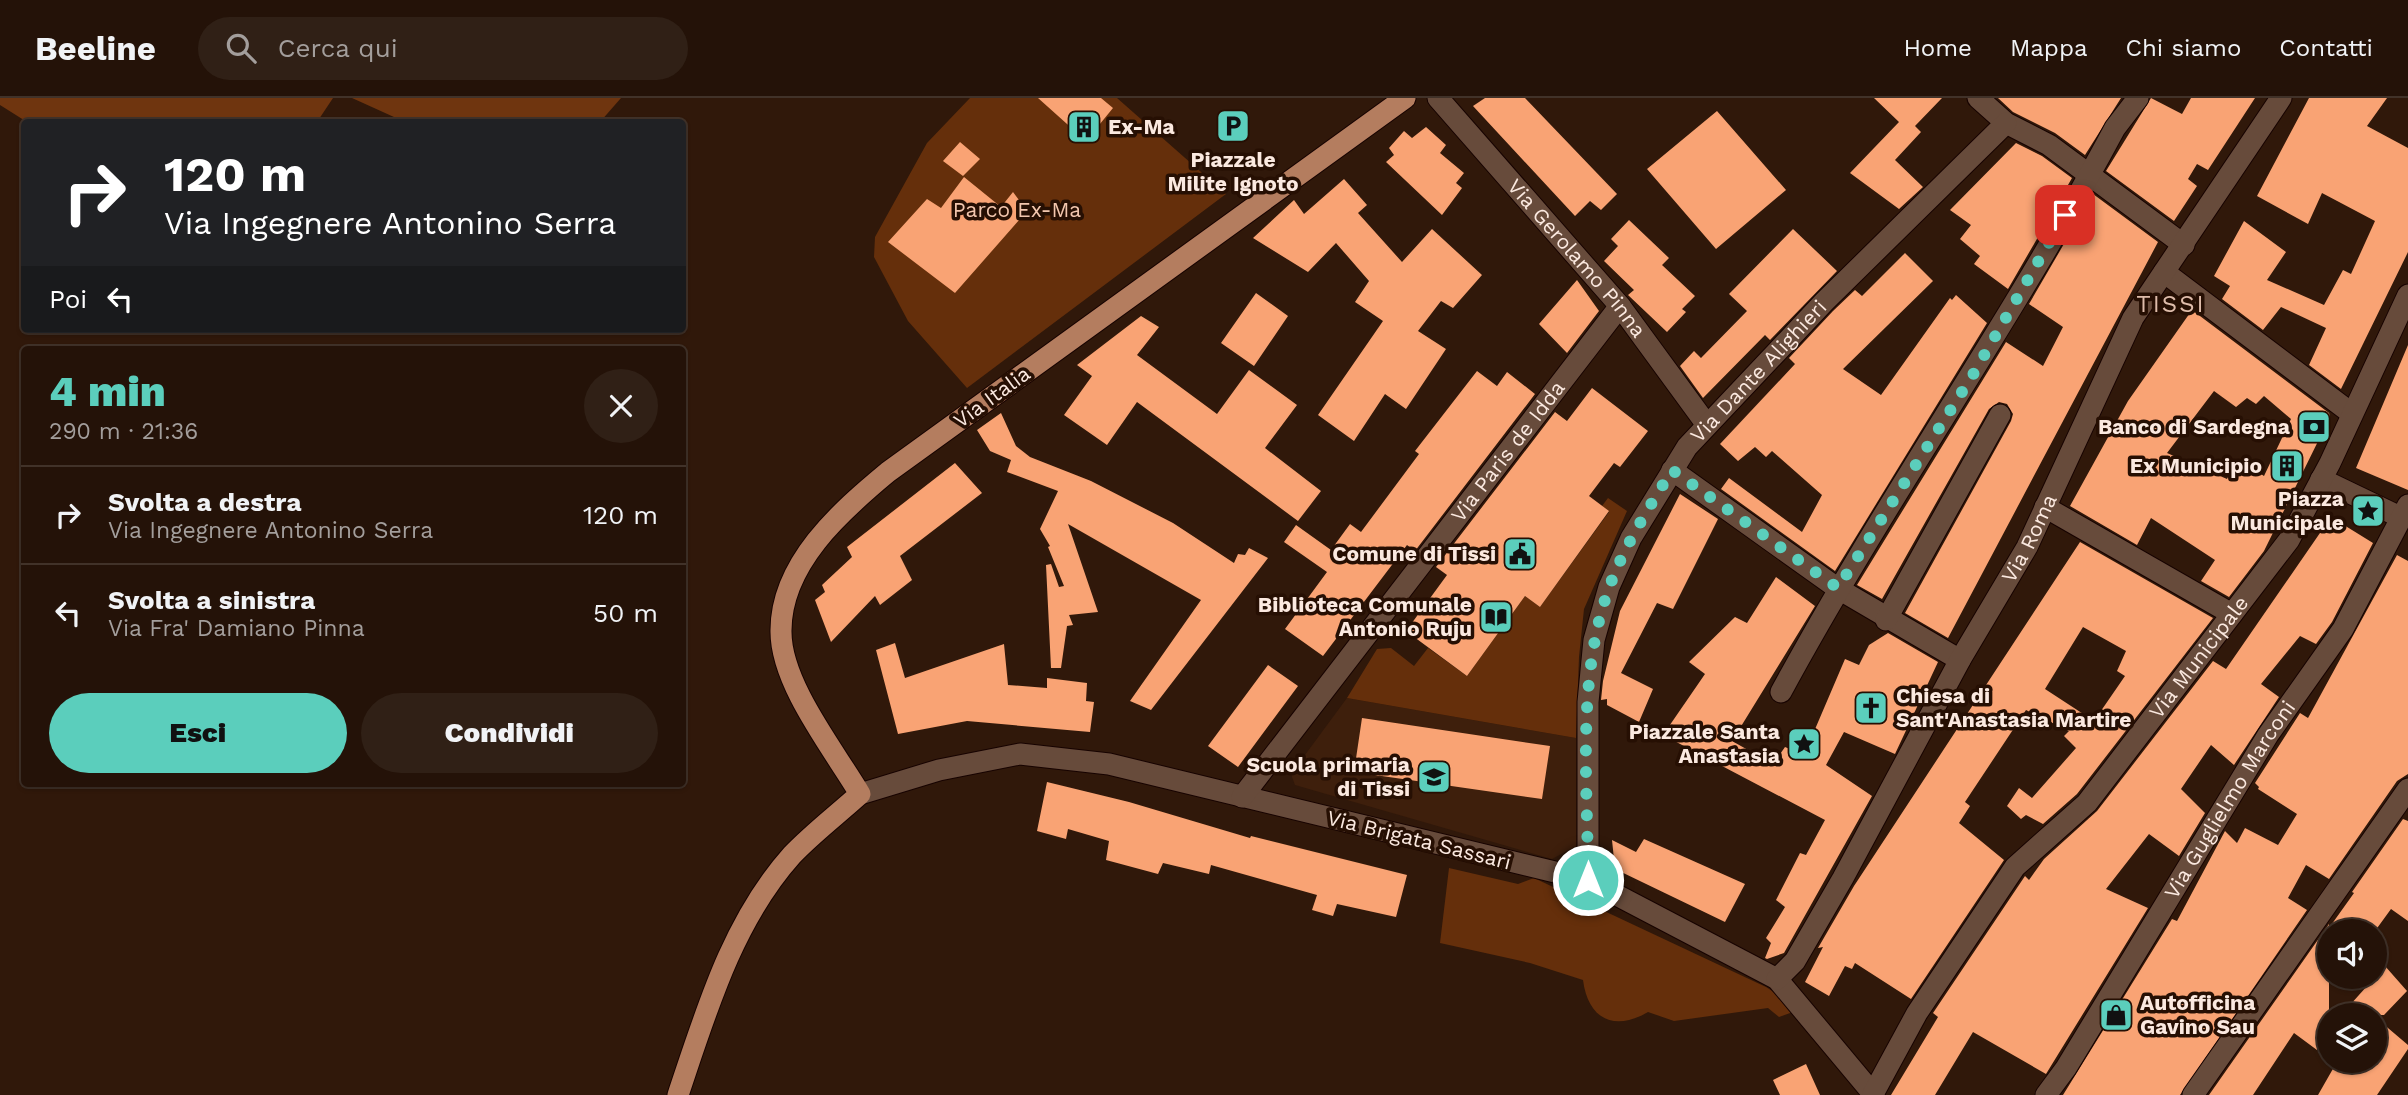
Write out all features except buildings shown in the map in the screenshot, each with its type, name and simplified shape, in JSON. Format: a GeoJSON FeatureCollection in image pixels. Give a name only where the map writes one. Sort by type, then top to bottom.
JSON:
{"type":"FeatureCollection","features":[{"type":"Feature","properties":{"kind":"main road","name":"Via Italia"},"geometry":{"type":"LineString","coordinates":[[860,794],[800,695],[788,666],[780,632],[787,594],[808,553],[843,510],[888,472],[1405,98]]}},
{"type":"Feature","properties":{"kind":"main road","name":"Via Brigata Sassari"},"geometry":{"type":"LineString","coordinates":[[678,1095],[715,986],[748,917],[792,856],[860,794]]}},
{"type":"Feature","properties":{"kind":"street","name":"Via Gerolamo Pinna"},"geometry":{"type":"LineString","coordinates":[[1438,98],[1620,306],[1707,425]]}},
{"type":"Feature","properties":{"kind":"street"},"geometry":{"type":"LineString","coordinates":[[1978,98],[2006,123],[2049,145],[2184,245]]}},
{"type":"Feature","properties":{"kind":"street"},"geometry":{"type":"LineString","coordinates":[[1782,692],[1838,588],[1974,373],[2091,174],[2115,128],[2138,98]]}},
{"type":"Feature","properties":{"kind":"street","name":"Via Roma"},"geometry":{"type":"LineString","coordinates":[[1777,979],[1795,961],[1843,878],[1960,660],[2027,547],[2133,318],[2281,98]]}},
{"type":"Feature","properties":{"kind":"street","name":"Via Dante Alighieri"},"geometry":{"type":"LineString","coordinates":[[1588,880],[1588,702],[1594,640],[1609,587],[1631,538],[1686,447],[1824,302],[2006,123]]}},
{"type":"Feature","properties":{"kind":"street"},"geometry":{"type":"LineString","coordinates":[[2164,272],[2351,413]]}},
{"type":"Feature","properties":{"kind":"street","name":"Via Municipale"},"geometry":{"type":"LineString","coordinates":[[1873,1094],[1917,1013],[2015,867],[2087,803],[2289,540],[2321,479],[2408,295]]}},
{"type":"Feature","properties":{"kind":"street","name":"Via Paris de Idda"},"geometry":{"type":"LineString","coordinates":[[1242,797],[1620,306]]}},
{"type":"Feature","properties":{"kind":"street"},"geometry":{"type":"LineString","coordinates":[[1886,620],[2000,415]]}},
{"type":"Feature","properties":{"kind":"street"},"geometry":{"type":"LineString","coordinates":[[1672,470],[1886,620],[1960,660]]}},
{"type":"Feature","properties":{"kind":"street"},"geometry":{"type":"LineString","coordinates":[[2321,479],[2404,511]]}},
{"type":"Feature","properties":{"kind":"street"},"geometry":{"type":"LineString","coordinates":[[2045,507],[2232,614]]}},
{"type":"Feature","properties":{"kind":"street","name":"Via Guglielmo Marconi"},"geometry":{"type":"LineString","coordinates":[[2046,1095],[2066,1068],[2269,735],[2343,629],[2404,511]]}},
{"type":"Feature","properties":{"kind":"street","name":"Via Brigata Sassari"},"geometry":{"type":"LineString","coordinates":[[860,794],[939,769],[1020,754],[1108,764],[1588,880],[1777,979]]}},
{"type":"Feature","properties":{"kind":"street"},"geometry":{"type":"LineString","coordinates":[[2193,1095],[2408,789]]}},
{"type":"Feature","properties":{"kind":"street"},"geometry":{"type":"LineString","coordinates":[[1777,979],[1873,1094]]}},
{"type":"Feature","properties":{"kind":"shaded area"},"geometry":{"type":"Polygon","coordinates":[[[0,98],[333,98],[319,119],[22,119],[0,105],[0,98]]]}},
{"type":"Feature","properties":{"kind":"shaded area"},"geometry":{"type":"Polygon","coordinates":[[[352,98],[621,98],[603,119],[398,119],[352,98]]]}},
{"type":"Feature","properties":{"kind":"shaded area","name":"Scuola primaria di Tissi"},"geometry":{"type":"Polygon","coordinates":[[[1347,698],[1576,738],[1576,846],[1552,859],[1295,785],[1291,774],[1347,698]]]}},
{"type":"Feature","properties":{"kind":"green space","name":"Parco Ex-Ma"},"geometry":{"type":"Polygon","coordinates":[[[970,98],[1117,98],[1226,194],[967,388],[908,321],[874,257],[875,237],[927,143],[970,98]]]}},
{"type":"Feature","properties":{"kind":"green space"},"geometry":{"type":"Polygon","coordinates":[[[1608,498],[1627,511],[1584,609],[1576,738],[1347,698],[1377,649],[1391,648],[1414,666],[1428,648],[1467,676],[1525,596],[1540,607],[1609,512],[1602,506],[1608,498]]]}},
{"type":"Feature","properties":{"kind":"green space"},"geometry":{"type":"Polygon","coordinates":[[[1449,868],[1518,884],[1534,878],[1766,987],[1783,998],[1793,1012],[1779,1017],[1768,1008],[1674,1021],[1648,1012],[1624,1021],[1605,1018],[1590,1004],[1583,980],[1530,963],[1440,943],[1449,868]]]}},
{"type":"Feature","properties":{"kind":"place","name":"Piazzale Milite Ignoto"},"geometry":{"type":"Point","coordinates":[1233,126]}},
{"type":"Feature","properties":{"kind":"place","name":"Ex-Ma"},"geometry":{"type":"Point","coordinates":[1084,127]}},
{"type":"Feature","properties":{"kind":"place","name":"Banco di Sardegna"},"geometry":{"type":"Point","coordinates":[2314,427]}},
{"type":"Feature","properties":{"kind":"place","name":"Ex Municipio"},"geometry":{"type":"Point","coordinates":[2287,466]}},
{"type":"Feature","properties":{"kind":"place","name":"Piazza Municipale"},"geometry":{"type":"Point","coordinates":[2368,511]}},
{"type":"Feature","properties":{"kind":"place","name":"Comune di Tissi"},"geometry":{"type":"Point","coordinates":[1520,554]}},
{"type":"Feature","properties":{"kind":"place","name":"Biblioteca Comunale Antonio Ruju"},"geometry":{"type":"Point","coordinates":[1496,617]}},
{"type":"Feature","properties":{"kind":"place","name":"Chiesa di Sant'Anastasia Martire"},"geometry":{"type":"Point","coordinates":[1871,708]}},
{"type":"Feature","properties":{"kind":"place","name":"Piazzale Santa Anastasia"},"geometry":{"type":"Point","coordinates":[1804,744]}},
{"type":"Feature","properties":{"kind":"place","name":"Scuola primaria di Tissi"},"geometry":{"type":"Point","coordinates":[1434,777]}},
{"type":"Feature","properties":{"kind":"place","name":"Autofficina Gavino Sau"},"geometry":{"type":"Point","coordinates":[2116,1015]}},
{"type":"Feature","properties":{"kind":"district","name":"TISSI"},"geometry":{"type":"Point","coordinates":[2171,304]}},
{"type":"Feature","properties":{"kind":"route"},"geometry":{"type":"LineString","coordinates":[[1588,880],[1588,702],[1594,640],[1609,587],[1631,538],[1672,470],[1838,588],[1974,373],[2065,215]]}}]}
